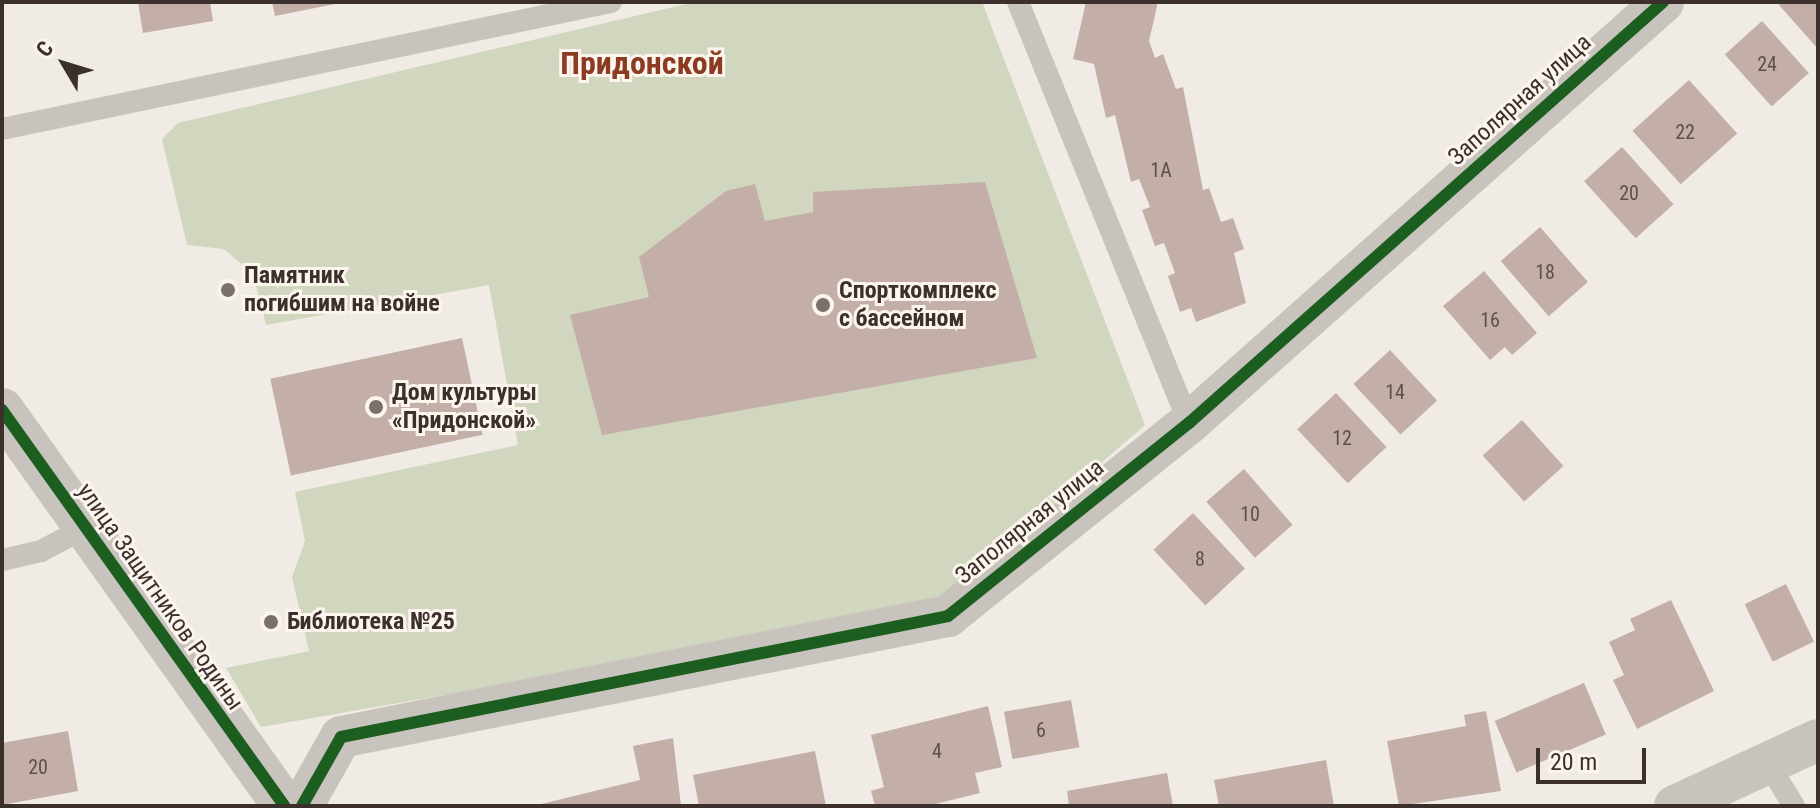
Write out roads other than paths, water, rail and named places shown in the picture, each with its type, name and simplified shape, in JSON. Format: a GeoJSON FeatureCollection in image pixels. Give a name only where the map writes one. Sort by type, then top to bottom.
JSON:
{"type":"FeatureCollection","features":[{"type":"Feature","properties":{"kind":"street","name":"Заполярная улица"},"geometry":{"type":"LineString","coordinates":[[302,806],[341,737],[948,616],[1189,423],[1663,2]]}},
{"type":"Feature","properties":{"kind":"street","name":"улица Защитников Родины"},"geometry":{"type":"LineString","coordinates":[[2,410],[284,806]]}},
{"type":"Feature","properties":{"kind":"street"},"geometry":{"type":"LineString","coordinates":[[1675,806],[1818,740]]}},
{"type":"Feature","properties":{"kind":"lane"},"geometry":{"type":"LineString","coordinates":[[2,129],[611,2]]}},
{"type":"Feature","properties":{"kind":"lane"},"geometry":{"type":"LineString","coordinates":[[1018,2],[1189,423]]}},
{"type":"Feature","properties":{"kind":"lane"},"geometry":{"type":"LineString","coordinates":[[2,560],[41,551],[85,528]]}},
{"type":"Feature","properties":{"kind":"lane"},"geometry":{"type":"LineString","coordinates":[[1768,764],[1794,806]]}},
{"type":"Feature","properties":{"kind":"place","name":"Памятник погибшим на войне"},"geometry":{"type":"Point","coordinates":[228,290]}},
{"type":"Feature","properties":{"kind":"place","name":"Спорткомплекс с бассейном"},"geometry":{"type":"Point","coordinates":[823,305]}},
{"type":"Feature","properties":{"kind":"place","name":"Дом культуры «Придонской»"},"geometry":{"type":"Point","coordinates":[376,407]}},
{"type":"Feature","properties":{"kind":"place","name":"Библиотека №25"},"geometry":{"type":"Point","coordinates":[271,622]}},
{"type":"Feature","properties":{"kind":"district","name":"Придонской"},"geometry":{"type":"Point","coordinates":[642,63]}}]}
